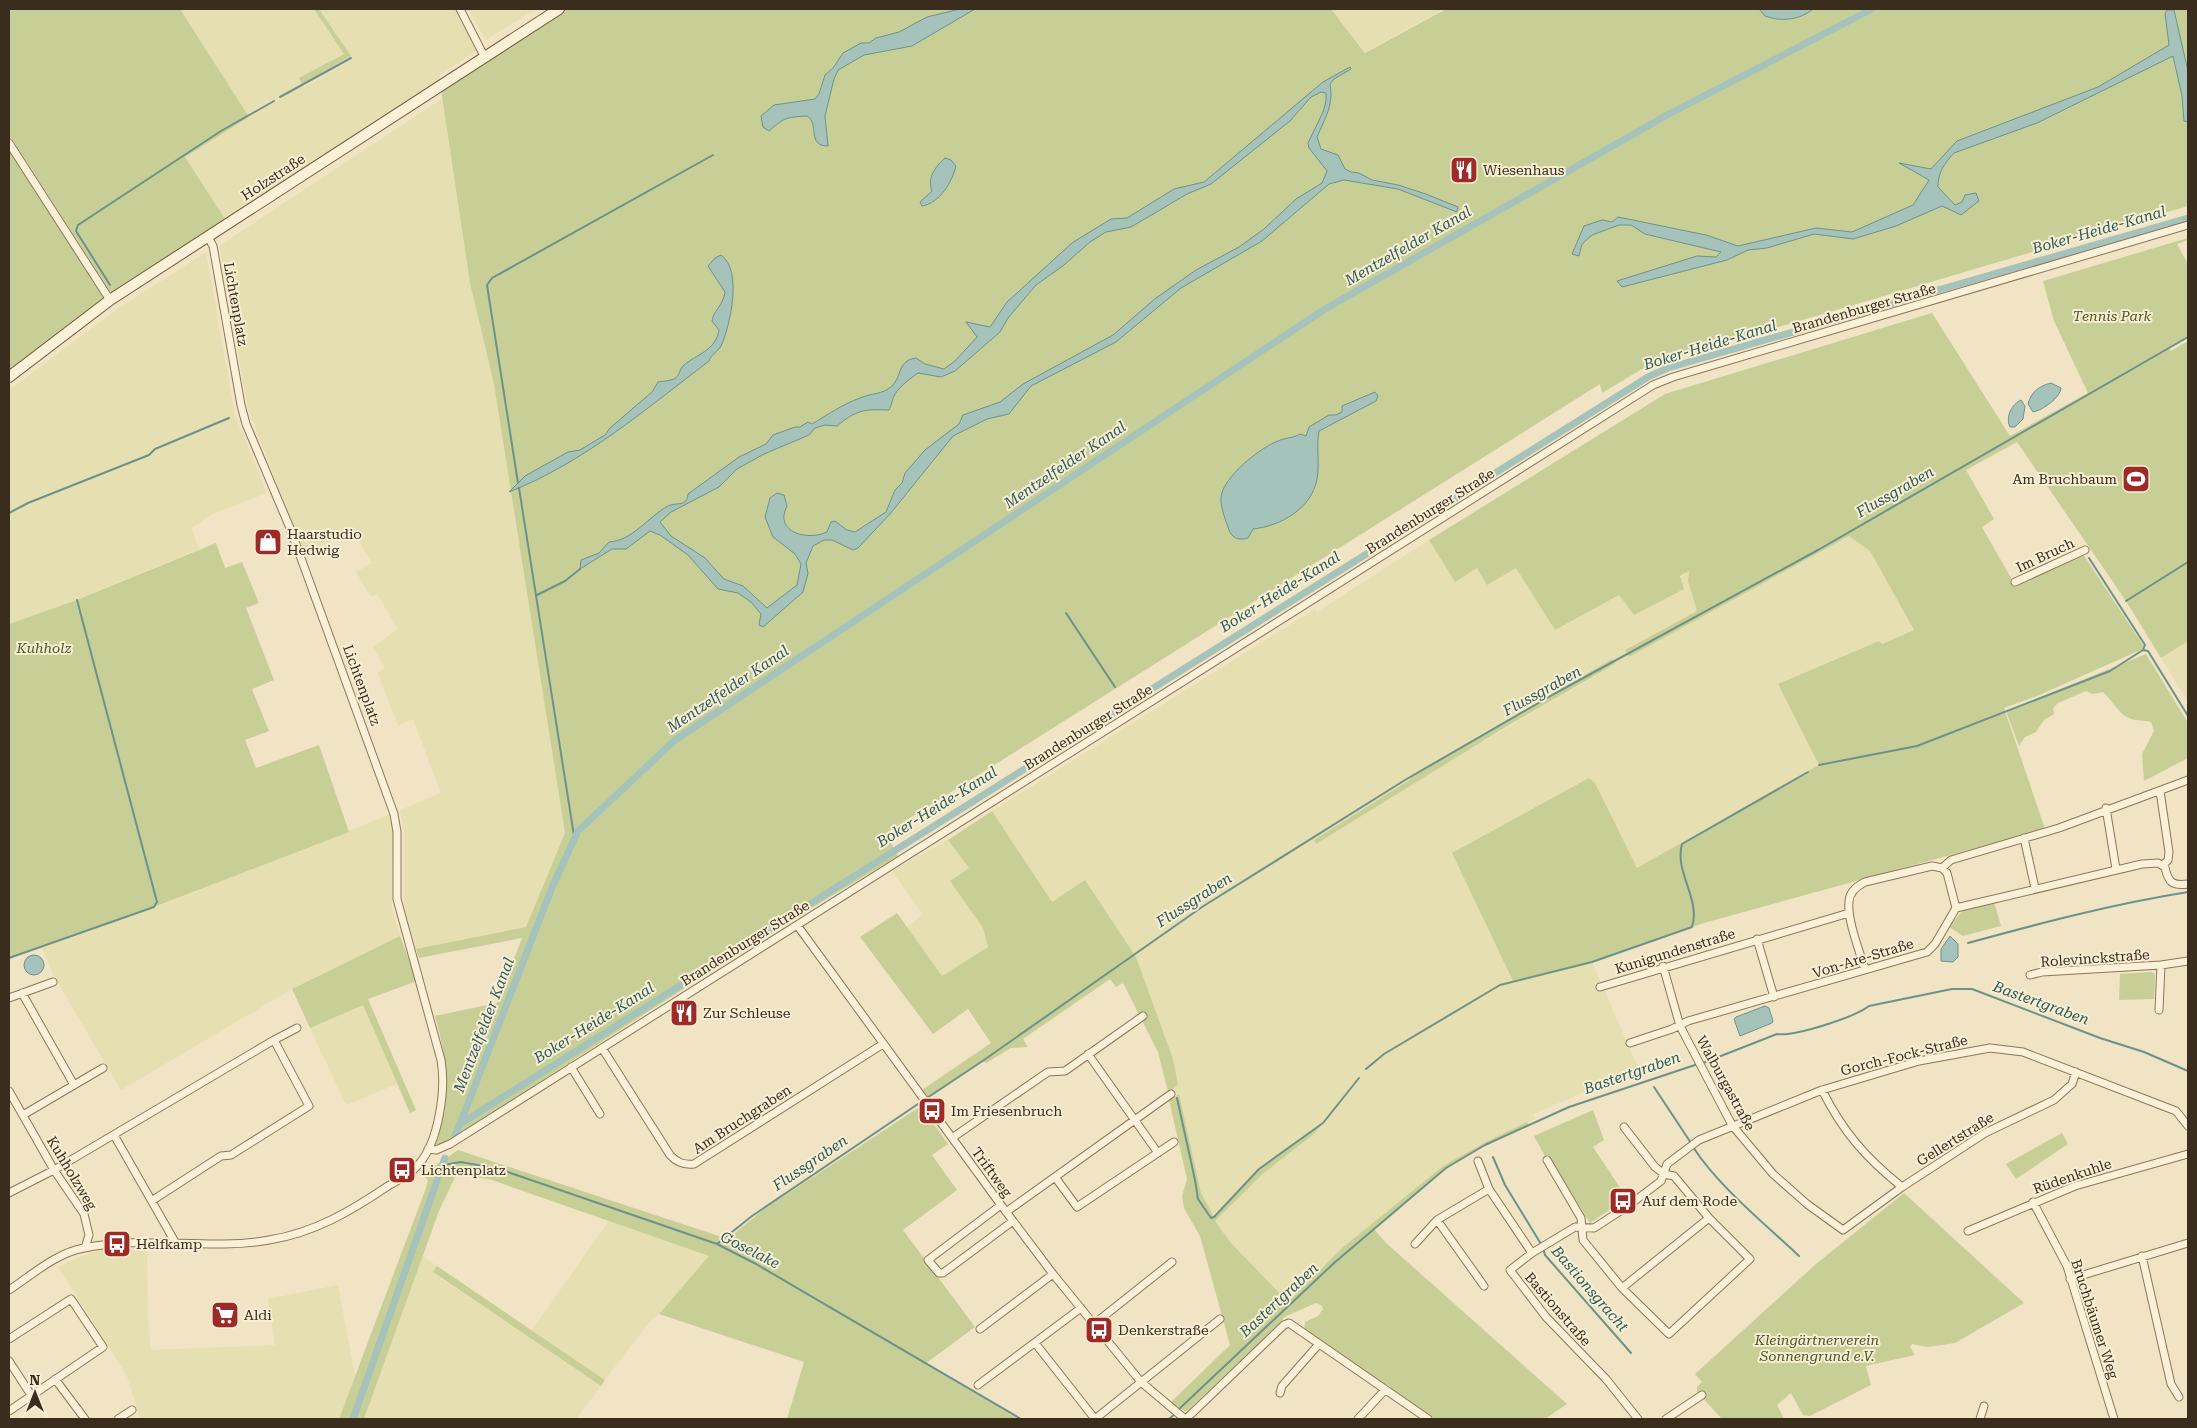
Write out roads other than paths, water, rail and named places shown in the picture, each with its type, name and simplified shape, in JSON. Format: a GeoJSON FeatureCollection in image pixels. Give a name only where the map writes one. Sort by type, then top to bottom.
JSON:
{"type":"FeatureCollection","features":[{"type":"Feature","properties":{"kind":"main road","name":"Holzstraße"},"geometry":{"type":"LineString","coordinates":[[9,377],[110,300],[559,9]]}},
{"type":"Feature","properties":{"kind":"street"},"geometry":{"type":"LineString","coordinates":[[460,9],[484,56]]}},
{"type":"Feature","properties":{"kind":"street"},"geometry":{"type":"LineString","coordinates":[[9,143],[110,300]]}},
{"type":"Feature","properties":{"kind":"street","name":"Brandenburger Straße"},"geometry":{"type":"LineString","coordinates":[[428,1149],[436,1150],[445,1147],[1653,385],[1673,377],[2188,225]]}},
{"type":"Feature","properties":{"kind":"street","name":"Lichtenplatz"},"geometry":{"type":"LineString","coordinates":[[9,1290],[60,1257],[85,1248],[124,1243],[242,1243],[268,1240],[319,1226],[338,1217],[418,1166],[428,1149],[440,1115],[444,1078],[436,1041],[397,899],[397,832],[394,814],[290,528],[246,424],[213,246],[208,237]]}},
{"type":"Feature","properties":{"kind":"street","name":"Im Bruch"},"geometry":{"type":"LineString","coordinates":[[2015,582],[2086,550]]}},
{"type":"Feature","properties":{"kind":"street"},"geometry":{"type":"LineString","coordinates":[[1942,868],[1951,860],[2059,828],[2106,808],[2188,780]]}},
{"type":"Feature","properties":{"kind":"street"},"geometry":{"type":"LineString","coordinates":[[2160,791],[2169,852],[2168,860],[2163,864]]}},
{"type":"Feature","properties":{"kind":"street"},"geometry":{"type":"LineString","coordinates":[[2106,808],[2116,869]]}},
{"type":"Feature","properties":{"kind":"street"},"geometry":{"type":"LineString","coordinates":[[2024,838],[2035,888]]}},
{"type":"Feature","properties":{"kind":"street"},"geometry":{"type":"LineString","coordinates":[[1865,970],[1848,901],[1852,892],[1865,882],[1932,866],[1942,868],[1947,874],[1956,908],[2116,869],[2158,862],[2163,864]]}},
{"type":"Feature","properties":{"kind":"street"},"geometry":{"type":"LineString","coordinates":[[2163,864],[2167,879],[2176,886],[2188,884]]}},
{"type":"Feature","properties":{"kind":"street","name":"Von-Are-Straße"},"geometry":{"type":"LineString","coordinates":[[1630,1043],[1680,1026],[1688,1021],[1927,952],[1935,944],[1956,908]]}},
{"type":"Feature","properties":{"kind":"street","name":"Kunigundenstraße"},"geometry":{"type":"LineString","coordinates":[[1600,986],[1663,966],[1850,913]]}},
{"type":"Feature","properties":{"kind":"street","name":"Triftweg"},"geometry":{"type":"LineString","coordinates":[[797,925],[1053,1274],[1141,1382],[1176,1413],[1186,1419]]}},
{"type":"Feature","properties":{"kind":"street","name":"Kunigundenstraße"},"geometry":{"type":"LineString","coordinates":[[1757,939],[1774,997]]}},
{"type":"Feature","properties":{"kind":"street","name":"Rolevinckstraße"},"geometry":{"type":"LineString","coordinates":[[2030,976],[2042,972],[2161,966],[2188,961]]}},
{"type":"Feature","properties":{"kind":"street","name":"Walburgastraße"},"geometry":{"type":"LineString","coordinates":[[1663,966],[1680,1026],[1732,1125],[1772,1174],[1807,1204],[1843,1230]]}},
{"type":"Feature","properties":{"kind":"street","name":"Rolevinckstraße"},"geometry":{"type":"LineString","coordinates":[[2159,1010],[2161,966]]}},
{"type":"Feature","properties":{"kind":"street"},"geometry":{"type":"LineString","coordinates":[[9,998],[52,982]]}},
{"type":"Feature","properties":{"kind":"street"},"geometry":{"type":"LineString","coordinates":[[22,993],[74,1085]]}},
{"type":"Feature","properties":{"kind":"street"},"geometry":{"type":"LineString","coordinates":[[952,1138],[1048,1072],[1065,1071],[1143,1016]]}},
{"type":"Feature","properties":{"kind":"street"},"geometry":{"type":"LineString","coordinates":[[9,1193],[54,1170],[297,1028]]}},
{"type":"Feature","properties":{"kind":"street"},"geometry":{"type":"LineString","coordinates":[[153,1200],[221,1156],[232,1155],[309,1106],[274,1040]]}},
{"type":"Feature","properties":{"kind":"street","name":"Am Bruchgraben"},"geometry":{"type":"LineString","coordinates":[[602,1048],[670,1155],[676,1162],[688,1165],[694,1164],[883,1044]]}},
{"type":"Feature","properties":{"kind":"street","name":"Gorch-Fock-Straße"},"geometry":{"type":"LineString","coordinates":[[1532,1253],[1575,1227],[1583,1229],[1594,1228],[1628,1206],[1661,1181],[1667,1164],[1693,1144],[1732,1125],[1822,1090],[1919,1061],[1990,1048],[2023,1052],[2176,1111],[2188,1126]]}},
{"type":"Feature","properties":{"kind":"street"},"geometry":{"type":"LineString","coordinates":[[1088,1054],[1158,1153]]}},
{"type":"Feature","properties":{"kind":"street"},"geometry":{"type":"LineString","coordinates":[[23,1115],[103,1068]]}},
{"type":"Feature","properties":{"kind":"street"},"geometry":{"type":"LineString","coordinates":[[571,1068],[600,1114]]}},
{"type":"Feature","properties":{"kind":"street","name":"Gellertstraße"},"geometry":{"type":"LineString","coordinates":[[1843,1230],[1902,1187],[1985,1134],[2054,1100],[2072,1084],[2076,1072]]}},
{"type":"Feature","properties":{"kind":"street","name":"Kuhholzweg"},"geometry":{"type":"LineString","coordinates":[[9,1090],[12,1105],[23,1115],[54,1170],[84,1214],[89,1235],[85,1248]]}},
{"type":"Feature","properties":{"kind":"street"},"geometry":{"type":"LineString","coordinates":[[1822,1090],[1835,1116],[1858,1148],[1902,1187]]}},
{"type":"Feature","properties":{"kind":"street"},"geometry":{"type":"LineString","coordinates":[[1006,1212],[1171,1094]]}},
{"type":"Feature","properties":{"kind":"street"},"geometry":{"type":"LineString","coordinates":[[1547,1160],[1581,1218],[1583,1240],[1622,1288],[1669,1334],[1750,1259],[1709,1218],[1674,1176],[1664,1174],[1655,1167],[1624,1127]]}},
{"type":"Feature","properties":{"kind":"street"},"geometry":{"type":"LineString","coordinates":[[114,1135],[153,1200],[175,1242]]}},
{"type":"Feature","properties":{"kind":"street"},"geometry":{"type":"LineString","coordinates":[[1055,1177],[1077,1207],[1174,1142]]}},
{"type":"Feature","properties":{"kind":"street","name":"Rüdenkuhle"},"geometry":{"type":"LineString","coordinates":[[1968,1231],[2033,1202],[2108,1175],[2188,1154]]}},
{"type":"Feature","properties":{"kind":"street","name":"Bastionstraße"},"geometry":{"type":"LineString","coordinates":[[1478,1161],[1490,1189],[1532,1253],[1510,1270],[1546,1317],[1606,1379],[1638,1419]]}},
{"type":"Feature","properties":{"kind":"street"},"geometry":{"type":"LineString","coordinates":[[1415,1244],[1437,1220],[1490,1189]]}},
{"type":"Feature","properties":{"kind":"street","name":"Bruchbäumer Weg"},"geometry":{"type":"LineString","coordinates":[[2033,1202],[2067,1266],[2114,1419]]}},
{"type":"Feature","properties":{"kind":"street"},"geometry":{"type":"LineString","coordinates":[[1001,1205],[928,1260],[939,1273],[943,1273],[1013,1221]]}},
{"type":"Feature","properties":{"kind":"street"},"geometry":{"type":"LineString","coordinates":[[1622,1288],[1709,1218]]}},
{"type":"Feature","properties":{"kind":"street"},"geometry":{"type":"LineString","coordinates":[[1437,1220],[1484,1286]]}},
{"type":"Feature","properties":{"kind":"street"},"geometry":{"type":"LineString","coordinates":[[2070,1279],[2188,1243]]}},
{"type":"Feature","properties":{"kind":"street"},"geometry":{"type":"LineString","coordinates":[[2142,1256],[2171,1384],[2180,1397]]}},
{"type":"Feature","properties":{"kind":"street"},"geometry":{"type":"LineString","coordinates":[[1094,1324],[1172,1262]]}},
{"type":"Feature","properties":{"kind":"street"},"geometry":{"type":"LineString","coordinates":[[980,1329],[1053,1274]]}},
{"type":"Feature","properties":{"kind":"street"},"geometry":{"type":"LineString","coordinates":[[9,1339],[71,1299],[103,1347],[9,1411]]}},
{"type":"Feature","properties":{"kind":"street"},"geometry":{"type":"LineString","coordinates":[[978,1385],[1081,1308]]}},
{"type":"Feature","properties":{"kind":"street"},"geometry":{"type":"LineString","coordinates":[[1035,1343],[1095,1419],[1220,1319]]}},
{"type":"Feature","properties":{"kind":"street"},"geometry":{"type":"LineString","coordinates":[[1186,1419],[1284,1325],[1294,1326],[1384,1391],[1428,1419]]}},
{"type":"Feature","properties":{"kind":"street"},"geometry":{"type":"LineString","coordinates":[[1280,1393],[1282,1386],[1319,1344]]}},
{"type":"Feature","properties":{"kind":"street"},"geometry":{"type":"LineString","coordinates":[[9,1361],[31,1395]]}},
{"type":"Feature","properties":{"kind":"street"},"geometry":{"type":"LineString","coordinates":[[55,1379],[85,1419]]}},
{"type":"Feature","properties":{"kind":"street"},"geometry":{"type":"LineString","coordinates":[[1358,1419],[1384,1391]]}},
{"type":"Feature","properties":{"kind":"street"},"geometry":{"type":"LineString","coordinates":[[1666,1419],[1702,1395]]}},
{"type":"Feature","properties":{"kind":"street"},"geometry":{"type":"LineString","coordinates":[[1980,1419],[1984,1406]]}},
{"type":"Feature","properties":{"kind":"street"},"geometry":{"type":"LineString","coordinates":[[118,1419],[132,1410]]}},
{"type":"Feature","properties":{"kind":"water"},"geometry":{"type":"Polygon","coordinates":[[[960,9],[975,9],[912,46],[864,55],[838,70],[825,116],[828,146],[817,142],[813,124],[807,116],[786,119],[769,131],[763,127],[761,116],[774,105],[815,99],[819,94],[825,75],[833,68],[843,53],[861,43],[869,43],[876,38],[899,32],[927,17],[960,9]]]}},
{"type":"Feature","properties":{"kind":"water"},"geometry":{"type":"Polygon","coordinates":[[[1759,9],[1813,9],[1796,18],[1777,19],[1765,16],[1759,9]]]}},
{"type":"Feature","properties":{"kind":"water"},"geometry":{"type":"Polygon","coordinates":[[[2167,10],[2174,10],[2188,71],[2188,122],[2184,121],[2182,96],[2173,56],[2037,123],[1954,153],[1942,168],[1938,187],[1955,205],[1962,202],[1965,195],[1976,193],[1979,201],[1961,215],[1942,206],[1896,226],[1853,239],[1814,234],[1767,248],[1748,250],[1727,260],[1622,287],[1617,281],[1697,256],[1716,257],[1721,252],[1645,234],[1631,225],[1619,225],[1592,235],[1582,244],[1579,256],[1572,254],[1584,226],[1602,220],[1612,222],[1618,217],[1706,235],[1738,246],[1816,228],[1852,232],[1913,205],[1929,180],[1899,163],[1931,169],[1957,141],[2098,87],[2169,45],[2165,13],[2167,10]]]}},
{"type":"Feature","properties":{"kind":"water"},"geometry":{"type":"Polygon","coordinates":[[[1350,67],[1351,69],[1334,79],[1330,84],[1330,105],[1317,137],[1321,149],[1338,155],[1345,169],[1351,172],[1359,173],[1372,180],[1398,185],[1426,194],[1458,207],[1457,212],[1398,189],[1344,180],[1329,184],[1262,241],[1181,288],[1116,342],[1031,386],[1009,414],[987,419],[953,436],[890,514],[858,548],[853,550],[832,540],[824,540],[813,546],[806,563],[808,573],[803,592],[763,627],[759,625],[761,614],[751,602],[738,593],[718,589],[688,555],[660,535],[650,531],[626,549],[612,549],[580,569],[581,560],[599,553],[609,542],[625,538],[668,506],[686,501],[688,494],[739,457],[766,444],[773,435],[800,427],[808,422],[812,424],[847,403],[888,389],[895,382],[903,365],[910,359],[916,358],[925,364],[944,369],[955,361],[977,337],[966,322],[990,327],[1007,302],[1072,243],[1111,219],[1127,218],[1174,189],[1204,182],[1323,82],[1350,67]],[[1321,92],[1311,97],[1290,121],[1211,184],[1187,194],[1131,227],[1106,232],[1090,242],[1064,265],[1036,285],[1008,318],[1000,332],[955,371],[941,377],[918,373],[897,391],[889,410],[861,412],[837,426],[825,425],[815,428],[809,435],[764,454],[737,469],[719,487],[671,512],[660,522],[671,536],[705,558],[724,579],[743,586],[767,608],[797,585],[801,564],[795,554],[773,537],[765,517],[770,498],[777,493],[784,495],[787,506],[784,515],[785,523],[795,532],[811,536],[827,532],[831,522],[835,521],[847,530],[855,532],[886,512],[895,490],[902,483],[905,473],[925,450],[959,424],[963,415],[1000,402],[1023,384],[1113,335],[1156,298],[1196,270],[1239,247],[1264,229],[1296,199],[1322,183],[1327,171],[1309,148],[1308,143],[1323,112],[1326,93],[1321,92]]]}},
{"type":"Feature","properties":{"kind":"water"},"geometry":{"type":"Polygon","coordinates":[[[945,158],[951,160],[956,166],[952,179],[940,196],[922,206],[920,202],[932,191],[931,177],[945,158]]]}},
{"type":"Feature","properties":{"kind":"water"},"geometry":{"type":"Polygon","coordinates":[[[721,255],[728,262],[732,273],[733,299],[728,325],[720,348],[709,361],[613,434],[563,466],[509,492],[525,476],[568,452],[580,450],[605,435],[610,428],[652,392],[658,382],[676,378],[683,366],[714,343],[719,330],[712,321],[725,292],[708,266],[715,258],[721,255]]]}},
{"type":"Feature","properties":{"kind":"water"},"geometry":{"type":"Polygon","coordinates":[[[2051,383],[2061,388],[2058,396],[2046,406],[2033,412],[2028,404],[2031,396],[2039,388],[2051,383]]]}},
{"type":"Feature","properties":{"kind":"water"},"geometry":{"type":"Polygon","coordinates":[[[1375,392],[1378,396],[1376,401],[1319,431],[1317,479],[1309,499],[1302,507],[1284,520],[1253,529],[1248,538],[1238,539],[1233,536],[1229,531],[1224,516],[1221,497],[1223,489],[1235,472],[1262,449],[1300,434],[1306,436],[1309,427],[1329,415],[1336,415],[1342,412],[1342,406],[1375,392]]]}},
{"type":"Feature","properties":{"kind":"water"},"geometry":{"type":"Polygon","coordinates":[[[2021,400],[2025,406],[2023,419],[2015,427],[2010,427],[2008,419],[2010,411],[2021,400]]]}},
{"type":"Feature","properties":{"kind":"water"},"geometry":{"type":"Polygon","coordinates":[[[1950,936],[1958,944],[1958,957],[1953,962],[1941,961],[1941,949],[1950,936]]]}},
{"type":"Feature","properties":{"kind":"water"},"geometry":{"type":"Polygon","coordinates":[[[34,955],[41,958],[44,965],[41,972],[34,975],[27,972],[24,965],[27,958],[34,955]]]}},
{"type":"Feature","properties":{"kind":"water"},"geometry":{"type":"Polygon","coordinates":[[[1765,1006],[1769,1008],[1772,1023],[1740,1036],[1734,1019],[1765,1006]]]}},
{"type":"Feature","properties":{"kind":"waterway","name":"Mentzelfelder Kanal"},"geometry":{"type":"LineString","coordinates":[[460,1124],[553,885],[578,831],[675,740],[1325,309],[1669,114],[1872,9]]}},
{"type":"Feature","properties":{"kind":"waterway"},"geometry":{"type":"LineString","coordinates":[[280,97],[351,58]]}},
{"type":"Feature","properties":{"kind":"waterway"},"geometry":{"type":"LineString","coordinates":[[110,285],[76,231],[78,225],[221,131],[274,101]]}},
{"type":"Feature","properties":{"kind":"waterway"},"geometry":{"type":"LineString","coordinates":[[518,483],[487,285],[492,278],[713,155]]}},
{"type":"Feature","properties":{"kind":"waterway","name":"Boker-Heide-Kanal"},"geometry":{"type":"LineString","coordinates":[[455,1135],[460,1124],[1648,377],[1668,368],[2188,218]]}},
{"type":"Feature","properties":{"kind":"waterway","name":"Flussgraben"},"geometry":{"type":"LineString","coordinates":[[927,1098],[1202,907],[1405,780],[1554,694],[1818,550],[2188,337]]}},
{"type":"Feature","properties":{"kind":"waterway"},"geometry":{"type":"LineString","coordinates":[[9,513],[28,503],[149,455],[155,449],[229,418]]}},
{"type":"Feature","properties":{"kind":"waterway"},"geometry":{"type":"LineString","coordinates":[[519,488],[575,842]]}},
{"type":"Feature","properties":{"kind":"waterway"},"geometry":{"type":"LineString","coordinates":[[1819,765],[1917,746],[2110,671],[2143,650],[2145,645],[2089,558]]}},
{"type":"Feature","properties":{"kind":"waterway"},"geometry":{"type":"LineString","coordinates":[[2126,601],[2188,562]]}},
{"type":"Feature","properties":{"kind":"waterway"},"geometry":{"type":"LineString","coordinates":[[537,595],[565,581],[580,569]]}},
{"type":"Feature","properties":{"kind":"waterway"},"geometry":{"type":"LineString","coordinates":[[9,958],[154,907],[157,902],[77,600]]}},
{"type":"Feature","properties":{"kind":"waterway"},"geometry":{"type":"LineString","coordinates":[[1066,613],[1115,687]]}},
{"type":"Feature","properties":{"kind":"waterway"},"geometry":{"type":"LineString","coordinates":[[2143,650],[2148,651],[2188,716]]}},
{"type":"Feature","properties":{"kind":"waterway"},"geometry":{"type":"LineString","coordinates":[[1366,1069],[1384,1054],[1500,985],[1592,962],[1692,927],[1694,917],[1693,906],[1681,865],[1682,844],[1808,772]]}},
{"type":"Feature","properties":{"kind":"waterway"},"geometry":{"type":"LineString","coordinates":[[1968,943],[2105,908],[2188,892]]}},
{"type":"Feature","properties":{"kind":"waterway","name":"Bastertgraben"},"geometry":{"type":"LineString","coordinates":[[1703,1063],[1777,1034],[1810,1029],[1851,1015],[1869,1006],[1952,989],[1972,989],[2100,1038],[2144,1052],[2188,1071]]}},
{"type":"Feature","properties":{"kind":"waterway","name":"Bastertgraben"},"geometry":{"type":"LineString","coordinates":[[1178,1410],[1334,1263],[1446,1168],[1485,1145],[1569,1107],[1698,1064]]}},
{"type":"Feature","properties":{"kind":"waterway"},"geometry":{"type":"LineString","coordinates":[[1177,1098],[1198,1199],[1211,1218],[1259,1169],[1323,1123],[1359,1078]]}},
{"type":"Feature","properties":{"kind":"waterway"},"geometry":{"type":"LineString","coordinates":[[1654,1087],[1691,1143]]}},
{"type":"Feature","properties":{"kind":"waterway","name":"Flussgraben"},"geometry":{"type":"LineString","coordinates":[[717,1244],[752,1216],[918,1104]]}},
{"type":"Feature","properties":{"kind":"waterway"},"geometry":{"type":"LineString","coordinates":[[1693,1147],[1729,1190],[1799,1256]]}},
{"type":"Feature","properties":{"kind":"waterway","name":"Bastionsgracht"},"geometry":{"type":"LineString","coordinates":[[1493,1157],[1505,1185],[1541,1244]]}},
{"type":"Feature","properties":{"kind":"waterway","name":"Boker-Heide-Kanal"},"geometry":{"type":"LineString","coordinates":[[353,1419],[445,1158]]}},
{"type":"Feature","properties":{"kind":"waterway","name":"Goselake"},"geometry":{"type":"LineString","coordinates":[[443,1165],[461,1162],[499,1169],[717,1244],[756,1264],[1021,1419]]}},
{"type":"Feature","properties":{"kind":"waterway","name":"Bastionsgracht"},"geometry":{"type":"LineString","coordinates":[[1543,1248],[1545,1255],[1631,1353]]}},
{"type":"Feature","properties":{"kind":"waterway","name":"Bastertgraben"},"geometry":{"type":"LineString","coordinates":[[1169,1419],[1175,1414]]}},
{"type":"Feature","properties":{"kind":"place","name":"Wiesenhaus"},"geometry":{"type":"Point","coordinates":[1464,170]}},
{"type":"Feature","properties":{"kind":"place","name":"Am Bruchbaum"},"geometry":{"type":"Point","coordinates":[2136,479]}},
{"type":"Feature","properties":{"kind":"place","name":"Haarstudio Hedwig"},"geometry":{"type":"Point","coordinates":[268,542]}},
{"type":"Feature","properties":{"kind":"place","name":"Zur Schleuse"},"geometry":{"type":"Point","coordinates":[684,1013]}},
{"type":"Feature","properties":{"kind":"place","name":"Im Friesenbruch"},"geometry":{"type":"Point","coordinates":[932,1111]}},
{"type":"Feature","properties":{"kind":"place","name":"Lichtenplatz"},"geometry":{"type":"Point","coordinates":[402,1170]}},
{"type":"Feature","properties":{"kind":"place","name":"Auf dem Rode"},"geometry":{"type":"Point","coordinates":[1623,1201]}},
{"type":"Feature","properties":{"kind":"place","name":"Helfkamp"},"geometry":{"type":"Point","coordinates":[117,1244]}},
{"type":"Feature","properties":{"kind":"place","name":"Aldi"},"geometry":{"type":"Point","coordinates":[225,1315]}},
{"type":"Feature","properties":{"kind":"place","name":"Denkerstraße"},"geometry":{"type":"Point","coordinates":[1099,1330]}},
{"type":"Feature","properties":{"kind":"park label","name":"Tennis Park"},"geometry":{"type":"Point","coordinates":[2112,316]}},
{"type":"Feature","properties":{"kind":"park label","name":"Kuhholz"},"geometry":{"type":"Point","coordinates":[44,648]}},
{"type":"Feature","properties":{"kind":"park label","name":"Kleingärtnerverein Sonnengrund e.V."},"geometry":{"type":"Point","coordinates":[1817,1348]}}]}
